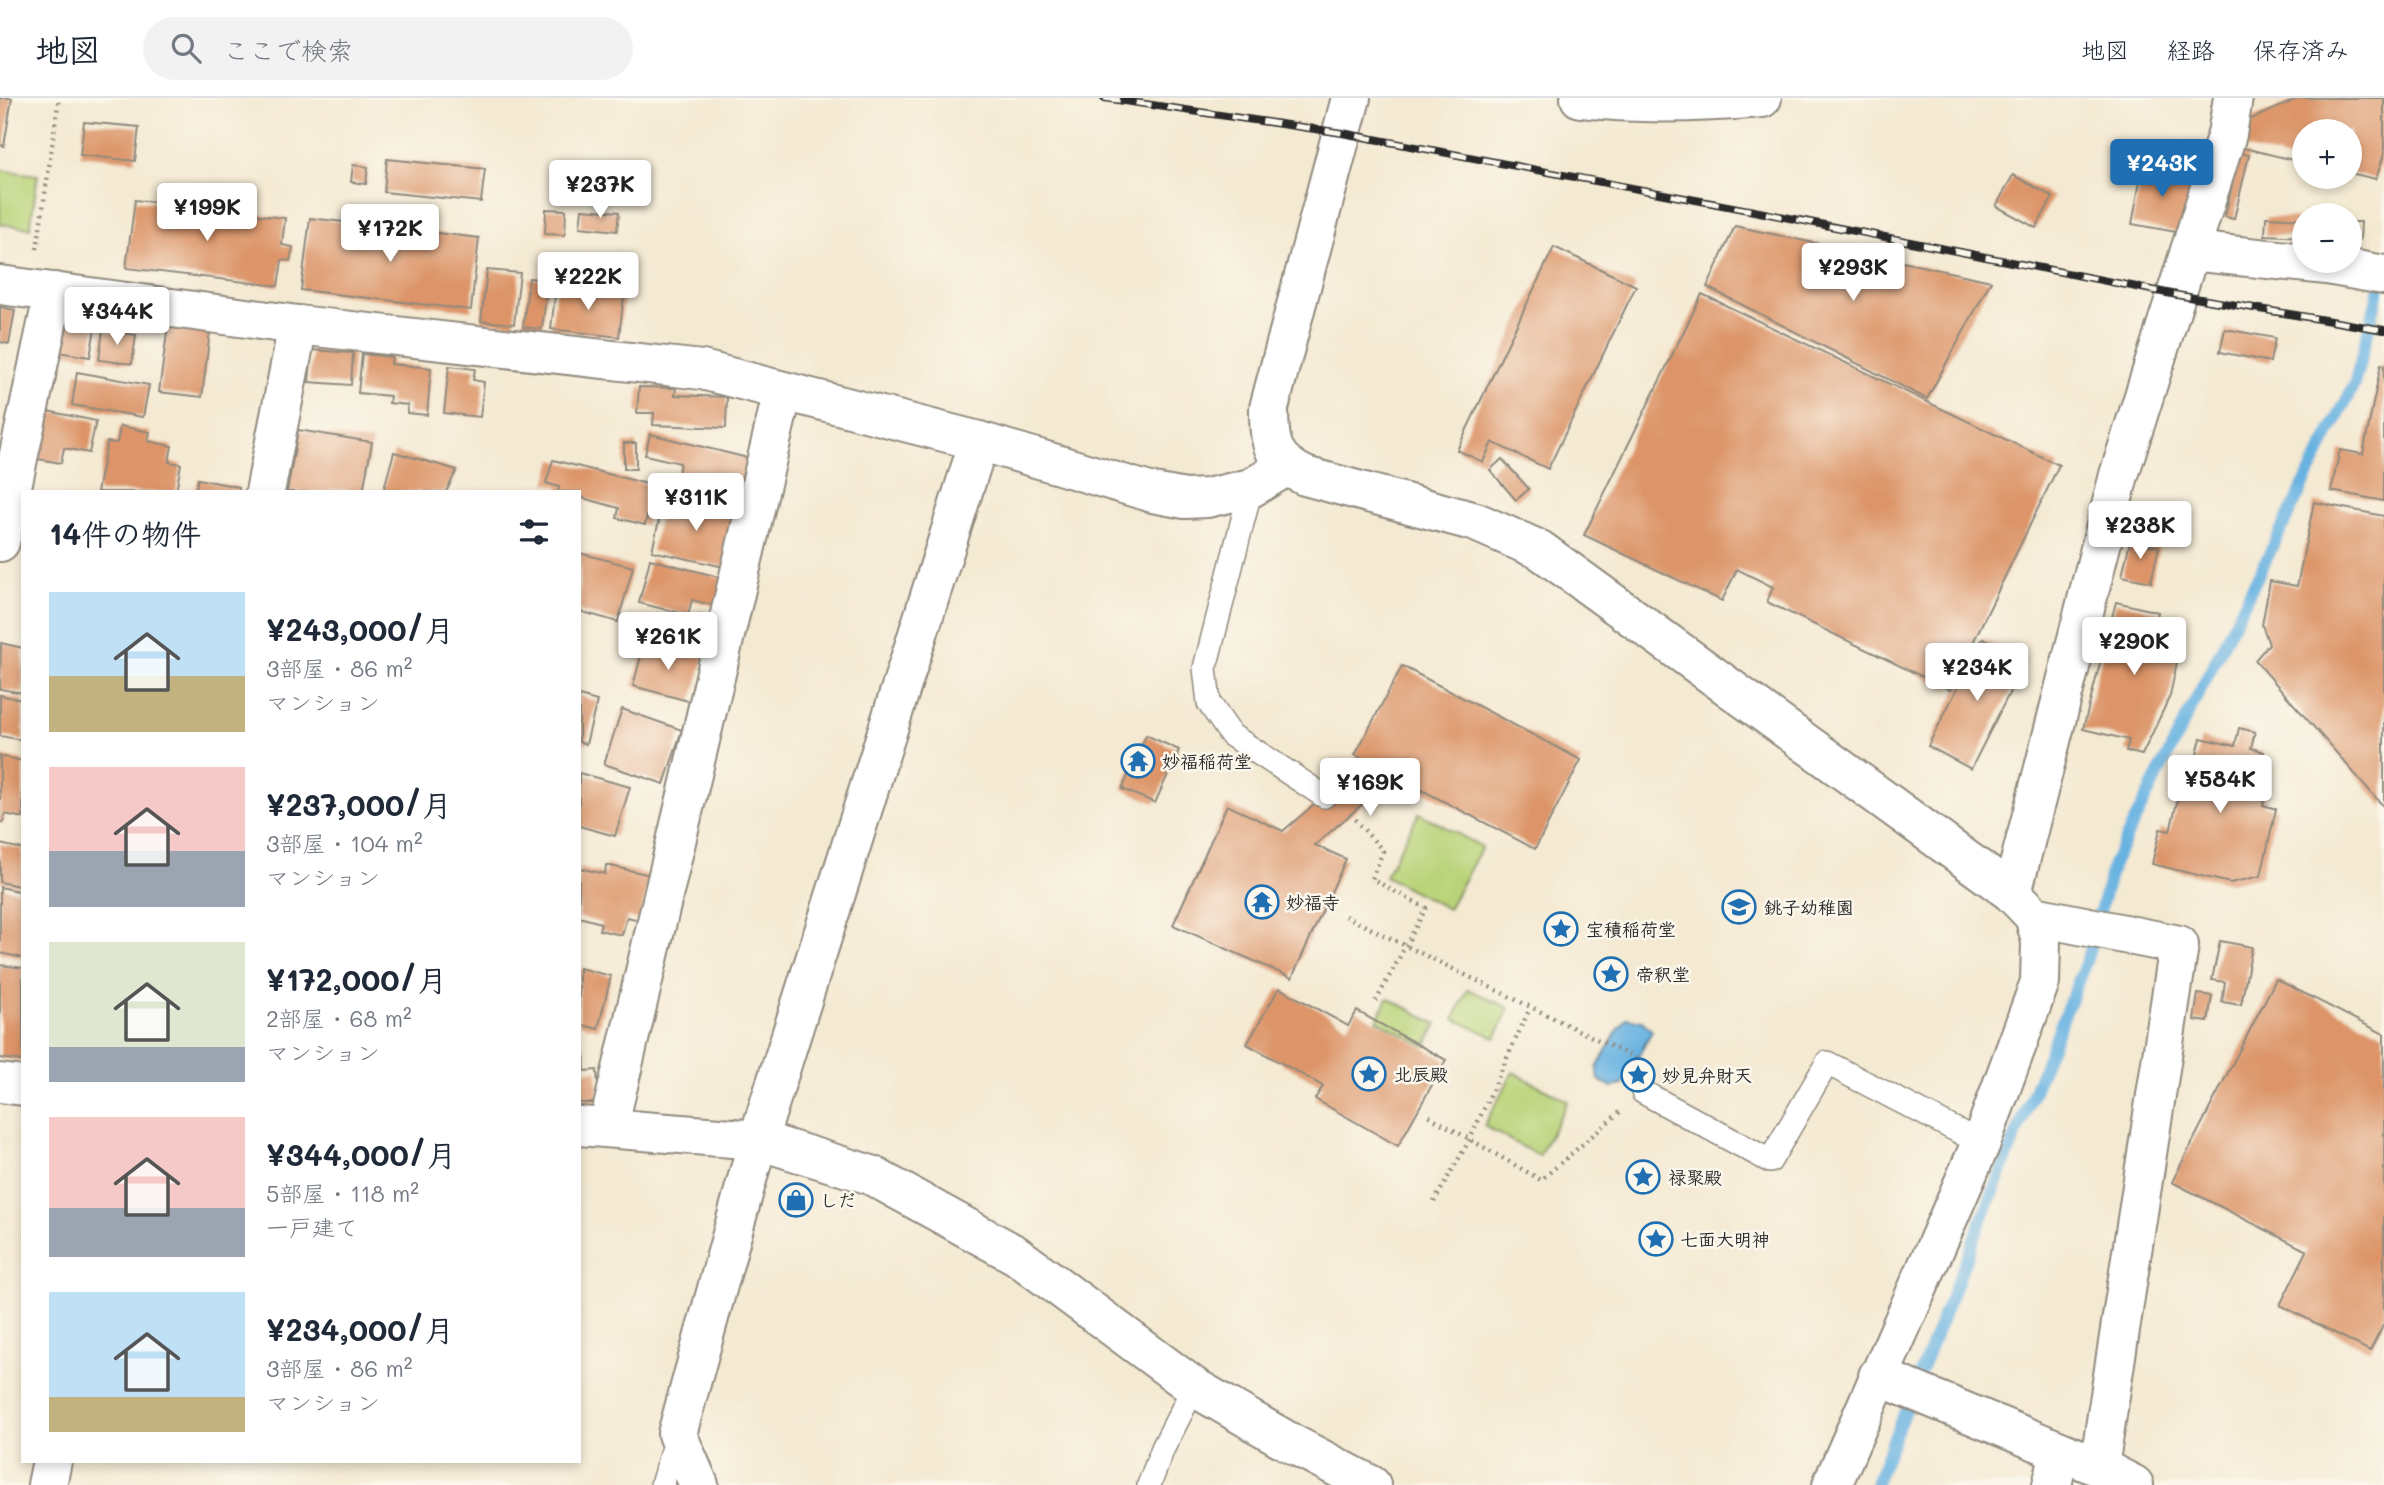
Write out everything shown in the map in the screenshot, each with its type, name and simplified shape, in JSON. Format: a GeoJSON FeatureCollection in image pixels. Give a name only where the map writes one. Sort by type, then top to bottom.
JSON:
{"type":"FeatureCollection","features":[{"type":"Feature","properties":{"kind":"street"},"geometry":{"type":"LineString","coordinates":[[1351,98],[1269,408],[1269,439],[1286,467],[1305,476],[1476,522],[1540,550],[2023,904],[2179,945],[2099,1467]]}},
{"type":"Feature","properties":{"kind":"street"},"geometry":{"type":"LineString","coordinates":[[1580,98],[1725,101],[1762,98]]}},
{"type":"Feature","properties":{"kind":"street"},"geometry":{"type":"LineString","coordinates":[[1832,1485],[1981,1143],[2040,982],[2041,941],[2023,904],[2119,475],[2227,134],[2233,98]]}},
{"type":"Feature","properties":{"kind":"street"},"geometry":{"type":"LineString","coordinates":[[2190,251],[2328,265],[2384,275]]}},
{"type":"Feature","properties":{"kind":"street"},"geometry":{"type":"LineString","coordinates":[[0,285],[298,325],[702,370],[979,441],[1153,493],[1185,499],[1207,498],[1251,488],[1286,467]]}},
{"type":"Feature","properties":{"kind":"street"},"geometry":{"type":"LineString","coordinates":[[0,542],[54,292]]}},
{"type":"Feature","properties":{"kind":"street"},"geometry":{"type":"LineString","coordinates":[[265,490],[298,325]]}},
{"type":"Feature","properties":{"kind":"street"},"geometry":{"type":"LineString","coordinates":[[783,391],[594,1127],[758,1140],[871,1175],[1016,1255],[1194,1387],[1289,1442],[1371,1485]]}},
{"type":"Feature","properties":{"kind":"street"},"geometry":{"type":"LineString","coordinates":[[699,1485],[677,1434],[758,1140],[979,441]]}},
{"type":"Feature","properties":{"kind":"street"},"geometry":{"type":"LineString","coordinates":[[0,1083],[21,1086]]}},
{"type":"Feature","properties":{"kind":"street"},"geometry":{"type":"LineString","coordinates":[[1878,1376],[2056,1468],[2099,1467],[2134,1485]]}},
{"type":"Feature","properties":{"kind":"street"},"geometry":{"type":"LineString","coordinates":[[47,1485],[52,1463]]}},
{"type":"Feature","properties":{"kind":"lane"},"geometry":{"type":"LineString","coordinates":[[1251,488],[1205,668],[1209,703],[1231,735],[1324,796]]}},
{"type":"Feature","properties":{"kind":"lane"},"geometry":{"type":"LineString","coordinates":[[1643,1092],[1770,1161],[1827,1063],[1981,1143]]}},
{"type":"Feature","properties":{"kind":"lane"},"geometry":{"type":"LineString","coordinates":[[1149,1485],[1163,1448],[1194,1387]]}},
{"type":"Feature","properties":{"kind":"lane"},"geometry":{"type":"LineString","coordinates":[[662,1485],[677,1434]]}},
{"type":"Feature","properties":{"kind":"path"},"geometry":{"type":"LineString","coordinates":[[38,249],[59,98]]}},
{"type":"Feature","properties":{"kind":"path"},"geometry":{"type":"LineString","coordinates":[[1350,814],[1383,850],[1372,880],[1426,908],[1376,1001]]}},
{"type":"Feature","properties":{"kind":"path"},"geometry":{"type":"LineString","coordinates":[[1345,916],[1646,1063]]}},
{"type":"Feature","properties":{"kind":"path"},"geometry":{"type":"LineString","coordinates":[[1434,1202],[1470,1139],[1530,1008]]}},
{"type":"Feature","properties":{"kind":"path"},"geometry":{"type":"LineString","coordinates":[[1429,1116],[1541,1180],[1643,1092]]}},
{"type":"Feature","properties":{"kind":"green space"},"geometry":{"type":"Polygon","coordinates":[[[0,170],[38,175],[30,228],[0,224],[0,170]]]}},
{"type":"Feature","properties":{"kind":"green space"},"geometry":{"type":"Polygon","coordinates":[[[1419,813],[1482,847],[1448,909],[1385,876],[1419,813]]]}},
{"type":"Feature","properties":{"kind":"green space"},"geometry":{"type":"Polygon","coordinates":[[[1468,989],[1509,1008],[1496,1038],[1454,1019],[1468,989]]]}},
{"type":"Feature","properties":{"kind":"green space"},"geometry":{"type":"Polygon","coordinates":[[[1388,998],[1437,1024],[1425,1046],[1377,1020],[1388,998]]]}},
{"type":"Feature","properties":{"kind":"green space"},"geometry":{"type":"Polygon","coordinates":[[[1513,1072],[1568,1101],[1539,1156],[1484,1126],[1513,1072]]]}},
{"type":"Feature","properties":{"kind":"water"},"geometry":{"type":"Polygon","coordinates":[[[1627,1018],[1642,1021],[1652,1031],[1623,1085],[1612,1087],[1599,1080],[1597,1068],[1627,1018]]]}},
{"type":"Feature","properties":{"kind":"building"},"geometry":{"type":"Polygon","coordinates":[[[0,98],[12,98],[4,146],[0,145],[0,98]]]}},
{"type":"Feature","properties":{"kind":"building"},"geometry":{"type":"Polygon","coordinates":[[[2300,98],[2384,98],[2384,154],[2376,179],[2362,176],[2362,119],[2292,119],[2292,160],[2244,148],[2249,120],[2300,98]]]}},
{"type":"Feature","properties":{"kind":"building"},"geometry":{"type":"Polygon","coordinates":[[[84,122],[139,127],[135,161],[80,155],[84,122]]]}},
{"type":"Feature","properties":{"kind":"building"},"geometry":{"type":"Polygon","coordinates":[[[2239,153],[2249,155],[2234,219],[2225,217],[2239,153]]]}},
{"type":"Feature","properties":{"kind":"building"},"geometry":{"type":"Polygon","coordinates":[[[387,159],[485,169],[481,202],[384,192],[387,159]]]}},
{"type":"Feature","properties":{"kind":"building"},"geometry":{"type":"Polygon","coordinates":[[[353,165],[368,167],[366,184],[351,182],[353,165]]]}},
{"type":"Feature","properties":{"kind":"building"},"geometry":{"type":"Polygon","coordinates":[[[2143,165],[2193,175],[2182,233],[2132,224],[2143,165]]]}},
{"type":"Feature","properties":{"kind":"building"},"geometry":{"type":"Polygon","coordinates":[[[2013,175],[2053,197],[2036,228],[1996,206],[2013,175]]]}},
{"type":"Feature","properties":{"kind":"building"},"geometry":{"type":"Polygon","coordinates":[[[135,200],[285,218],[282,245],[293,247],[290,261],[282,260],[278,286],[126,268],[135,200]]]}},
{"type":"Feature","properties":{"kind":"building"},"geometry":{"type":"Polygon","coordinates":[[[546,209],[566,210],[565,235],[545,234],[546,209]]]}},
{"type":"Feature","properties":{"kind":"building"},"geometry":{"type":"Polygon","coordinates":[[[582,209],[619,212],[617,231],[580,227],[582,209]]]}},
{"type":"Feature","properties":{"kind":"building"},"geometry":{"type":"Polygon","coordinates":[[[2266,217],[2292,218],[2292,236],[2265,235],[2266,217]]]}},
{"type":"Feature","properties":{"kind":"building"},"geometry":{"type":"Polygon","coordinates":[[[310,218],[479,238],[471,310],[301,290],[310,218]]]}},
{"type":"Feature","properties":{"kind":"building"},"geometry":{"type":"Polygon","coordinates":[[[1735,226],[1991,281],[1927,399],[1707,287],[1735,226]]]}},
{"type":"Feature","properties":{"kind":"building"},"geometry":{"type":"Polygon","coordinates":[[[1554,247],[1636,286],[1548,469],[1492,442],[1483,462],[1457,450],[1554,247]]]}},
{"type":"Feature","properties":{"kind":"building"},"geometry":{"type":"Polygon","coordinates":[[[487,270],[520,273],[514,324],[481,321],[487,270]]]}},
{"type":"Feature","properties":{"kind":"building"},"geometry":{"type":"Polygon","coordinates":[[[529,278],[548,280],[542,329],[523,327],[529,278]]]}},
{"type":"Feature","properties":{"kind":"building"},"geometry":{"type":"Polygon","coordinates":[[[556,287],[624,295],[619,337],[551,329],[556,287]]]}},
{"type":"Feature","properties":{"kind":"building"},"geometry":{"type":"Polygon","coordinates":[[[1702,294],[2059,465],[1950,690],[1767,602],[1773,587],[1737,569],[1722,601],[1584,535],[1702,294]]]}},
{"type":"Feature","properties":{"kind":"building"},"geometry":{"type":"Polygon","coordinates":[[[0,307],[15,310],[9,344],[0,342],[0,307]]]}},
{"type":"Feature","properties":{"kind":"building"},"geometry":{"type":"Polygon","coordinates":[[[64,317],[96,322],[90,357],[58,352],[64,317]]]}},
{"type":"Feature","properties":{"kind":"building"},"geometry":{"type":"Polygon","coordinates":[[[168,325],[210,331],[202,397],[159,392],[168,325]]]}},
{"type":"Feature","properties":{"kind":"building"},"geometry":{"type":"Polygon","coordinates":[[[2225,329],[2275,338],[2270,362],[2220,352],[2225,329]]]}},
{"type":"Feature","properties":{"kind":"building"},"geometry":{"type":"Polygon","coordinates":[[[103,330],[136,335],[132,364],[99,360],[103,330]]]}},
{"type":"Feature","properties":{"kind":"building"},"geometry":{"type":"Polygon","coordinates":[[[312,350],[353,353],[351,385],[309,382],[312,350]]]}},
{"type":"Feature","properties":{"kind":"building"},"geometry":{"type":"Polygon","coordinates":[[[362,354],[392,357],[391,364],[431,368],[427,415],[407,413],[408,405],[389,403],[390,396],[358,393],[362,354]]]}},
{"type":"Feature","properties":{"kind":"building"},"geometry":{"type":"Polygon","coordinates":[[[2381,364],[2384,365],[2384,501],[2331,491],[2340,450],[2363,454],[2381,364]]]}},
{"type":"Feature","properties":{"kind":"building"},"geometry":{"type":"Polygon","coordinates":[[[449,366],[475,369],[473,380],[484,382],[480,417],[444,413],[449,366]]]}},
{"type":"Feature","properties":{"kind":"building"},"geometry":{"type":"Polygon","coordinates":[[[77,372],[149,385],[143,417],[72,405],[77,372]]]}},
{"type":"Feature","properties":{"kind":"building"},"geometry":{"type":"Polygon","coordinates":[[[639,387],[676,388],[675,395],[727,397],[726,428],[653,425],[654,413],[637,413],[639,387]]]}},
{"type":"Feature","properties":{"kind":"building"},"geometry":{"type":"Polygon","coordinates":[[[47,411],[96,421],[89,453],[64,448],[61,463],[38,459],[47,411]]]}},
{"type":"Feature","properties":{"kind":"building"},"geometry":{"type":"Polygon","coordinates":[[[120,426],[150,432],[148,441],[172,446],[169,462],[181,464],[176,490],[97,490],[107,442],[117,443],[120,426]]]}},
{"type":"Feature","properties":{"kind":"building"},"geometry":{"type":"Polygon","coordinates":[[[298,430],[372,442],[363,490],[287,490],[298,430]]]}},
{"type":"Feature","properties":{"kind":"building"},"geometry":{"type":"Polygon","coordinates":[[[650,434],[752,459],[744,489],[678,473],[680,463],[645,455],[650,434]]]}},
{"type":"Feature","properties":{"kind":"building"},"geometry":{"type":"Polygon","coordinates":[[[624,443],[636,443],[636,469],[624,469],[624,443]]]}},
{"type":"Feature","properties":{"kind":"building"},"geometry":{"type":"Polygon","coordinates":[[[394,452],[457,470],[447,490],[384,490],[394,452]]]}},
{"type":"Feature","properties":{"kind":"building"},"geometry":{"type":"Polygon","coordinates":[[[1502,459],[1529,489],[1516,500],[1490,470],[1502,459]]]}},
{"type":"Feature","properties":{"kind":"building"},"geometry":{"type":"Polygon","coordinates":[[[553,460],[655,486],[645,525],[617,518],[619,508],[581,498],[581,490],[558,490],[559,487],[546,483],[553,460]]]}},
{"type":"Feature","properties":{"kind":"building"},"geometry":{"type":"Polygon","coordinates":[[[198,479],[239,487],[239,490],[195,490],[198,479]]]}},
{"type":"Feature","properties":{"kind":"building"},"geometry":{"type":"Polygon","coordinates":[[[664,498],[741,515],[729,568],[652,551],[664,498]]]}},
{"type":"Feature","properties":{"kind":"building"},"geometry":{"type":"Polygon","coordinates":[[[2314,502],[2384,516],[2384,807],[2255,660],[2269,644],[2262,625],[2270,581],[2297,586],[2314,502]]]}},
{"type":"Feature","properties":{"kind":"building"},"geometry":{"type":"Polygon","coordinates":[[[2130,541],[2159,547],[2151,582],[2122,576],[2130,541]]]}},
{"type":"Feature","properties":{"kind":"building"},"geometry":{"type":"Polygon","coordinates":[[[581,553],[633,567],[618,622],[581,612],[581,553]]]}},
{"type":"Feature","properties":{"kind":"building"},"geometry":{"type":"Polygon","coordinates":[[[650,559],[726,579],[719,607],[692,600],[688,615],[639,603],[650,559]]]}},
{"type":"Feature","properties":{"kind":"building"},"geometry":{"type":"Polygon","coordinates":[[[2116,602],[2158,612],[2155,625],[2183,633],[2170,696],[2142,755],[2126,751],[2129,740],[2083,729],[2116,602]]]}},
{"type":"Feature","properties":{"kind":"building"},"geometry":{"type":"Polygon","coordinates":[[[699,615],[715,618],[710,642],[693,638],[699,615]]]}},
{"type":"Feature","properties":{"kind":"building"},"geometry":{"type":"Polygon","coordinates":[[[1983,638],[2026,660],[1971,769],[1928,746],[1983,638]]]}},
{"type":"Feature","properties":{"kind":"building"},"geometry":{"type":"Polygon","coordinates":[[[645,641],[704,658],[692,702],[633,686],[645,641]]]}},
{"type":"Feature","properties":{"kind":"building"},"geometry":{"type":"Polygon","coordinates":[[[1,643],[21,648],[21,693],[0,689],[1,643]]]}},
{"type":"Feature","properties":{"kind":"building"},"geometry":{"type":"Polygon","coordinates":[[[1402,666],[1581,760],[1535,849],[1395,776],[1315,845],[1346,859],[1292,978],[1173,925],[1227,805],[1283,831],[1366,760],[1355,755],[1402,666]]]}},
{"type":"Feature","properties":{"kind":"building"},"geometry":{"type":"Polygon","coordinates":[[[0,695],[21,700],[21,740],[0,736],[0,695]]]}},
{"type":"Feature","properties":{"kind":"building"},"geometry":{"type":"Polygon","coordinates":[[[581,697],[597,701],[586,744],[581,743],[581,697]]]}},
{"type":"Feature","properties":{"kind":"building"},"geometry":{"type":"Polygon","coordinates":[[[622,709],[682,730],[664,784],[604,764],[622,709]]]}},
{"type":"Feature","properties":{"kind":"building"},"geometry":{"type":"Polygon","coordinates":[[[2239,728],[2255,732],[2251,748],[2264,752],[2257,783],[2268,785],[2263,805],[2276,809],[2261,876],[2230,883],[2152,864],[2160,829],[2170,831],[2185,769],[2193,771],[2201,738],[2235,746],[2239,728]]]}},
{"type":"Feature","properties":{"kind":"building"},"geometry":{"type":"Polygon","coordinates":[[[1146,735],[1179,750],[1155,803],[1122,789],[1146,735]]]}},
{"type":"Feature","properties":{"kind":"building"},"geometry":{"type":"Polygon","coordinates":[[[0,756],[21,761],[21,818],[5,814],[3,823],[0,822],[0,756]]]}},
{"type":"Feature","properties":{"kind":"building"},"geometry":{"type":"Polygon","coordinates":[[[581,774],[630,787],[615,836],[581,827],[581,774]]]}},
{"type":"Feature","properties":{"kind":"building"},"geometry":{"type":"Polygon","coordinates":[[[0,844],[21,849],[21,887],[0,882],[0,844]]]}},
{"type":"Feature","properties":{"kind":"building"},"geometry":{"type":"Polygon","coordinates":[[[606,865],[651,875],[640,920],[627,917],[622,935],[599,930],[601,923],[581,918],[581,868],[605,874],[606,865]]]}},
{"type":"Feature","properties":{"kind":"building"},"geometry":{"type":"Polygon","coordinates":[[[0,887],[21,892],[21,958],[0,953],[0,887]]]}},
{"type":"Feature","properties":{"kind":"building"},"geometry":{"type":"Polygon","coordinates":[[[2220,941],[2252,947],[2241,1005],[2222,1002],[2225,982],[2212,980],[2220,941]]]}},
{"type":"Feature","properties":{"kind":"building"},"geometry":{"type":"Polygon","coordinates":[[[0,965],[21,968],[21,1061],[0,1058],[0,965]]]}},
{"type":"Feature","properties":{"kind":"building"},"geometry":{"type":"Polygon","coordinates":[[[581,968],[611,976],[598,1029],[581,1025],[581,968]]]}},
{"type":"Feature","properties":{"kind":"building"},"geometry":{"type":"Polygon","coordinates":[[[2276,979],[2384,1034],[2384,1324],[2370,1351],[2280,1305],[2307,1251],[2172,1182],[2276,979]]]}},
{"type":"Feature","properties":{"kind":"building"},"geometry":{"type":"Polygon","coordinates":[[[1279,988],[1348,1026],[1357,1011],[1446,1060],[1398,1146],[1315,1099],[1323,1086],[1247,1044],[1279,988]]]}},
{"type":"Feature","properties":{"kind":"building"},"geometry":{"type":"Polygon","coordinates":[[[2198,994],[2212,996],[2208,1022],[2194,1020],[2198,994]]]}},
{"type":"Feature","properties":{"kind":"building"},"geometry":{"type":"Polygon","coordinates":[[[581,1046],[584,1046],[585,1071],[597,1070],[599,1103],[581,1103],[581,1046]]]}},
{"type":"Feature","properties":{"kind":"waterway"},"geometry":{"type":"LineString","coordinates":[[1875,1485],[2087,959],[2113,864],[2354,385],[2382,278]]}},
{"type":"Feature","properties":{"kind":"railway"},"geometry":{"type":"LineString","coordinates":[[1104,98],[1342,133],[2177,295],[2384,330]]}},
{"type":"Feature","properties":{"kind":"place","name":"妙福稲荷堂"},"geometry":{"type":"Point","coordinates":[1138,761]}},
{"type":"Feature","properties":{"kind":"place","name":"妙福寺"},"geometry":{"type":"Point","coordinates":[1262,902]}},
{"type":"Feature","properties":{"kind":"place","name":"銚子幼稚園"},"geometry":{"type":"Point","coordinates":[1739,907]}},
{"type":"Feature","properties":{"kind":"place","name":"宝積稲荷堂"},"geometry":{"type":"Point","coordinates":[1561,929]}},
{"type":"Feature","properties":{"kind":"place","name":"帝釈堂"},"geometry":{"type":"Point","coordinates":[1611,974]}},
{"type":"Feature","properties":{"kind":"place","name":"北辰殿"},"geometry":{"type":"Point","coordinates":[1369,1074]}},
{"type":"Feature","properties":{"kind":"place","name":"妙見弁財天"},"geometry":{"type":"Point","coordinates":[1638,1075]}},
{"type":"Feature","properties":{"kind":"place","name":"禄聚殿"},"geometry":{"type":"Point","coordinates":[1643,1177]}},
{"type":"Feature","properties":{"kind":"place","name":"しだ"},"geometry":{"type":"Point","coordinates":[796,1200]}},
{"type":"Feature","properties":{"kind":"place","name":"七面大明神"},"geometry":{"type":"Point","coordinates":[1656,1239]}}]}
